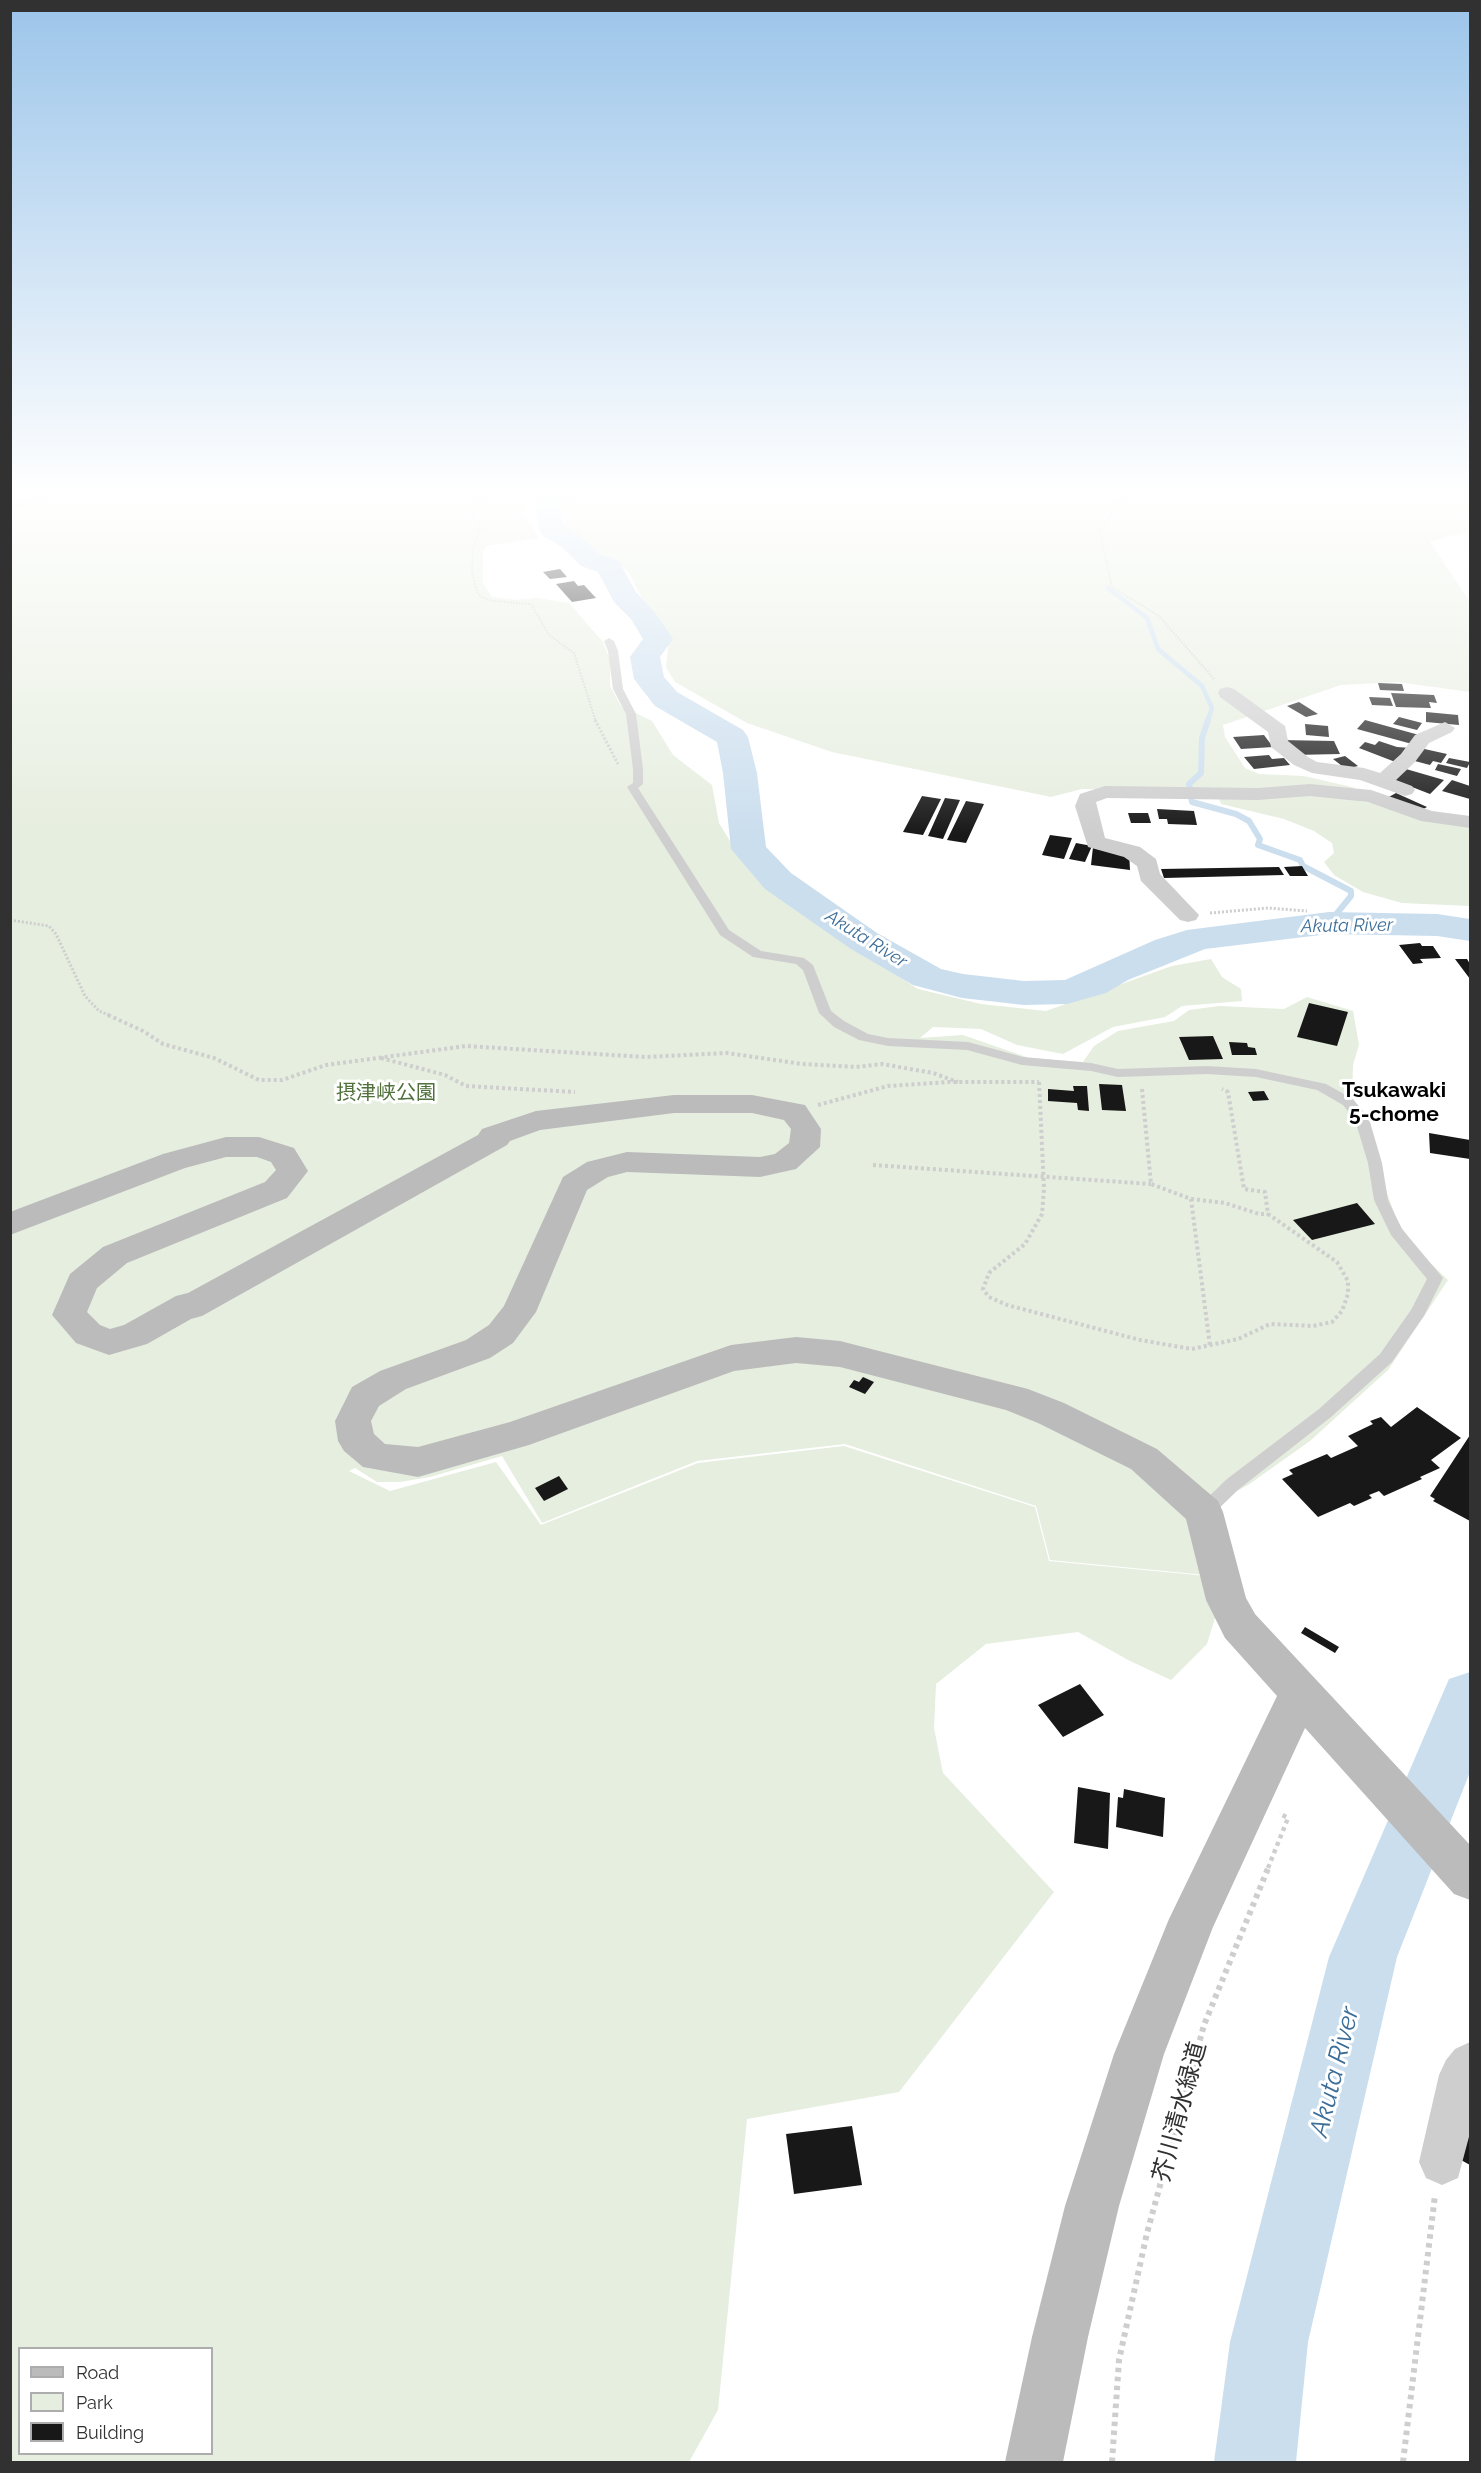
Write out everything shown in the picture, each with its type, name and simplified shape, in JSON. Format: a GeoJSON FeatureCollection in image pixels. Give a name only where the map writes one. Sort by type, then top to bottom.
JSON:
{"type":"FeatureCollection","features":[{"type":"Feature","properties":{"kind":"street"},"geometry":{"type":"LineString","coordinates":[[1227,693],[1278,730],[1278,743],[1312,767],[1365,774],[1470,817]]}},
{"type":"Feature","properties":{"kind":"street"},"geometry":{"type":"LineString","coordinates":[[1383,781],[1408,758],[1422,739],[1445,728]]}},
{"type":"Feature","properties":{"kind":"street"},"geometry":{"type":"LineString","coordinates":[[1188,915],[1149,876],[1148,864],[1132,852],[1096,842],[1085,806],[1087,798],[1105,792],[1258,794],[1319,790],[1371,796],[1440,820],[1470,822]]}},
{"type":"Feature","properties":{"kind":"street"},"geometry":{"type":"LineString","coordinates":[[10,1224],[174,1161],[226,1147],[259,1147],[283,1155],[292,1171],[276,1190],[115,1255],[82,1282],[69,1315],[88,1334],[109,1342],[135,1335],[188,1305],[190,1307],[496,1138],[493,1136],[536,1121],[674,1104],[752,1104],[794,1112],[806,1129],[804,1147],[784,1162],[760,1167],[627,1162],[598,1169],[574,1184],[519,1312],[501,1334],[478,1350],[393,1380],[366,1397],[353,1421],[357,1441],[376,1457],[417,1462],[516,1435],[731,1358],[774,1351],[818,1351],[966,1385],[1052,1413],[1144,1459],[1204,1512],[1226,1600],[1232,1615],[1249,1639],[1301,1691],[1335,1732],[1470,1878]]}},
{"type":"Feature","properties":{"kind":"street"},"geometry":{"type":"LineString","coordinates":[[1034,2463],[1060,2337],[1092,2206],[1139,2054],[1193,1919],[1301,1691]]}},
{"type":"Feature","properties":{"kind":"street"},"geometry":{"type":"LineString","coordinates":[[1279,1738],[1305,1729],[1335,1732]]}},
{"type":"Feature","properties":{"kind":"street"},"geometry":{"type":"LineString","coordinates":[[1442,2162],[1461,2075],[1470,2064]]}},
{"type":"Feature","properties":{"kind":"lane"},"geometry":{"type":"LineString","coordinates":[[609,641],[614,651],[618,689],[631,714],[638,769],[638,784],[632,788],[724,932],[758,954],[800,961],[808,968],[825,1013],[839,1024],[864,1037],[888,1042],[968,1046],[1031,1062],[1091,1067],[1118,1073],[1214,1070],[1256,1072],[1321,1087],[1348,1102],[1362,1119],[1375,1163],[1380,1200],[1396,1231],[1435,1278],[1418,1312],[1386,1358],[1325,1413],[1233,1484],[1204,1512]]}},
{"type":"Feature","properties":{"kind":"path"},"geometry":{"type":"LineString","coordinates":[[532,605],[549,635],[574,653],[592,714],[632,788]]}},
{"type":"Feature","properties":{"kind":"path"},"geometry":{"type":"LineString","coordinates":[[1142,605],[1159,616],[1227,693]]}},
{"type":"Feature","properties":{"kind":"path"},"geometry":{"type":"LineString","coordinates":[[1188,915],[1268,908],[1307,911]]}},
{"type":"Feature","properties":{"kind":"path"},"geometry":{"type":"LineString","coordinates":[[10,920],[49,926],[56,934],[85,996],[99,1011],[143,1031],[163,1044],[214,1058],[253,1078],[282,1080],[326,1065],[466,1046],[645,1057],[727,1053],[802,1064],[856,1067],[882,1064],[933,1073],[958,1082]]}},
{"type":"Feature","properties":{"kind":"path"},"geometry":{"type":"LineString","coordinates":[[381,1058],[445,1075],[466,1086],[584,1093]]}},
{"type":"Feature","properties":{"kind":"path"},"geometry":{"type":"LineString","coordinates":[[1214,1070],[1216,1084],[1228,1092],[1244,1189],[1265,1192],[1268,1214]]}},
{"type":"Feature","properties":{"kind":"path"},"geometry":{"type":"LineString","coordinates":[[1142,1073],[1151,1184]]}},
{"type":"Feature","properties":{"kind":"path"},"geometry":{"type":"LineString","coordinates":[[794,1112],[888,1086],[958,1082],[1050,1081]]}},
{"type":"Feature","properties":{"kind":"path"},"geometry":{"type":"LineString","coordinates":[[873,1165],[1042,1178],[1151,1184],[1191,1199],[1225,1203],[1258,1214],[1268,1214],[1337,1262],[1348,1281],[1348,1294],[1342,1311],[1332,1322],[1313,1326],[1270,1324],[1238,1339],[1210,1346],[1175,1347],[1007,1305],[989,1297],[983,1289],[989,1274],[1025,1244],[1042,1215],[1042,1178],[1039,1082]]}},
{"type":"Feature","properties":{"kind":"path"},"geometry":{"type":"LineString","coordinates":[[1191,1199],[1210,1346]]}},
{"type":"Feature","properties":{"kind":"path","name":"芥川清水緑道"},"geometry":{"type":"LineString","coordinates":[[1112,2463],[1119,2360],[1147,2233],[1204,2025],[1288,1818],[1250,1796]]}},
{"type":"Feature","properties":{"kind":"path"},"geometry":{"type":"LineString","coordinates":[[1403,2463],[1431,2219],[1442,2162]]}},
{"type":"Feature","properties":{"kind":"green space","name":"摂津峡公園"},"geometry":{"type":"Polygon","coordinates":[[[11,605],[571,605],[603,642],[610,660],[610,686],[621,706],[652,721],[673,755],[712,785],[719,823],[760,882],[918,989],[981,1004],[1046,1011],[1172,966],[1211,959],[1222,977],[1241,989],[1242,1001],[1182,1006],[1165,1017],[1113,1027],[1063,1054],[1017,1045],[981,1029],[933,1027],[920,1038],[963,1035],[1029,1058],[1083,1062],[1094,1046],[1118,1031],[1174,1021],[1189,1010],[1219,1006],[1284,1009],[1307,997],[1353,1011],[1359,1045],[1353,1065],[1352,1099],[1369,1117],[1387,1193],[1397,1221],[1418,1251],[1448,1280],[1388,1370],[1310,1441],[1248,1485],[1228,1496],[1199,1527],[1206,1575],[1050,1560],[1036,1506],[845,1444],[697,1461],[542,1523],[502,1456],[430,1477],[400,1482],[377,1482],[355,1468],[349,1471],[390,1491],[496,1462],[541,1525],[698,1463],[844,1446],[1035,1507],[1049,1561],[1207,1576],[1215,1618],[1207,1644],[1171,1680],[1130,1661],[1078,1632],[986,1644],[936,1684],[934,1728],[943,1773],[1054,1892],[899,2092],[747,2119],[718,2410],[689,2462],[11,2462],[11,605]]]}},
{"type":"Feature","properties":{"kind":"green space"},"geometry":{"type":"Polygon","coordinates":[[[646,605],[1470,605],[1470,692],[1397,682],[1341,685],[1223,725],[1225,737],[1245,768],[1259,774],[1304,776],[1356,788],[1214,791],[1082,789],[1051,797],[832,752],[747,723],[675,682],[666,667],[669,637],[646,605]]]}},
{"type":"Feature","properties":{"kind":"green space"},"geometry":{"type":"Polygon","coordinates":[[[1312,794],[1387,805],[1456,825],[1470,826],[1470,906],[1402,903],[1363,892],[1334,875],[1324,862],[1334,853],[1332,843],[1314,831],[1284,819],[1221,804],[1219,799],[1312,794]]]}},
{"type":"Feature","properties":{"kind":"building"},"geometry":{"type":"Polygon","coordinates":[[[1378,683],[1402,684],[1404,691],[1380,690],[1378,683]]]}},
{"type":"Feature","properties":{"kind":"building"},"geometry":{"type":"Polygon","coordinates":[[[1391,693],[1434,695],[1437,703],[1429,702],[1431,708],[1396,707],[1391,693]]]}},
{"type":"Feature","properties":{"kind":"building"},"geometry":{"type":"Polygon","coordinates":[[[1369,697],[1390,698],[1393,706],[1372,705],[1369,697]]]}},
{"type":"Feature","properties":{"kind":"building"},"geometry":{"type":"Polygon","coordinates":[[[1299,702],[1318,714],[1306,717],[1287,706],[1299,702]]]}},
{"type":"Feature","properties":{"kind":"building"},"geometry":{"type":"Polygon","coordinates":[[[1426,712],[1458,715],[1459,725],[1426,722],[1426,712]]]}},
{"type":"Feature","properties":{"kind":"building"},"geometry":{"type":"Polygon","coordinates":[[[1399,717],[1422,723],[1417,730],[1393,724],[1399,717]]]}},
{"type":"Feature","properties":{"kind":"building"},"geometry":{"type":"Polygon","coordinates":[[[1365,720],[1419,735],[1412,744],[1357,729],[1365,720]]]}},
{"type":"Feature","properties":{"kind":"building"},"geometry":{"type":"Polygon","coordinates":[[[1305,724],[1328,726],[1329,737],[1306,735],[1305,724]]]}},
{"type":"Feature","properties":{"kind":"building"},"geometry":{"type":"Polygon","coordinates":[[[1264,735],[1273,747],[1241,749],[1233,737],[1264,735]]]}},
{"type":"Feature","properties":{"kind":"building"},"geometry":{"type":"Polygon","coordinates":[[[1280,740],[1334,741],[1340,754],[1293,755],[1280,740]]]}},
{"type":"Feature","properties":{"kind":"building"},"geometry":{"type":"Polygon","coordinates":[[[1379,741],[1397,747],[1411,748],[1398,763],[1359,748],[1365,742],[1375,745],[1379,741]]]}},
{"type":"Feature","properties":{"kind":"building"},"geometry":{"type":"Polygon","coordinates":[[[1420,748],[1447,754],[1441,763],[1433,761],[1430,765],[1411,760],[1420,748]]]}},
{"type":"Feature","properties":{"kind":"building"},"geometry":{"type":"Polygon","coordinates":[[[1269,755],[1272,759],[1284,758],[1290,765],[1254,769],[1244,757],[1269,755]]]}},
{"type":"Feature","properties":{"kind":"building"},"geometry":{"type":"Polygon","coordinates":[[[1345,756],[1358,766],[1346,769],[1333,759],[1345,756]]]}},
{"type":"Feature","properties":{"kind":"building"},"geometry":{"type":"Polygon","coordinates":[[[1449,758],[1470,762],[1467,768],[1446,763],[1449,758]]]}},
{"type":"Feature","properties":{"kind":"building"},"geometry":{"type":"Polygon","coordinates":[[[1438,764],[1461,769],[1457,776],[1435,770],[1438,764]]]}},
{"type":"Feature","properties":{"kind":"building"},"geometry":{"type":"Polygon","coordinates":[[[1406,769],[1444,780],[1430,794],[1394,780],[1406,769]]]}},
{"type":"Feature","properties":{"kind":"building"},"geometry":{"type":"Polygon","coordinates":[[[1452,780],[1470,786],[1470,799],[1442,791],[1452,780]]]}},
{"type":"Feature","properties":{"kind":"building"},"geometry":{"type":"Polygon","coordinates":[[[1396,793],[1427,807],[1418,812],[1387,798],[1396,793]]]}},
{"type":"Feature","properties":{"kind":"building"},"geometry":{"type":"Polygon","coordinates":[[[922,796],[941,799],[923,835],[903,832],[922,796]]]}},
{"type":"Feature","properties":{"kind":"building"},"geometry":{"type":"Polygon","coordinates":[[[945,798],[960,800],[943,839],[928,836],[945,798]]]}},
{"type":"Feature","properties":{"kind":"building"},"geometry":{"type":"Polygon","coordinates":[[[966,801],[984,804],[966,843],[947,840],[966,801]]]}},
{"type":"Feature","properties":{"kind":"building"},"geometry":{"type":"Polygon","coordinates":[[[1157,809],[1194,811],[1197,825],[1168,824],[1167,819],[1159,819],[1157,809]]]}},
{"type":"Feature","properties":{"kind":"building"},"geometry":{"type":"Polygon","coordinates":[[[1128,813],[1148,813],[1151,823],[1131,823],[1128,813]]]}},
{"type":"Feature","properties":{"kind":"building"},"geometry":{"type":"Polygon","coordinates":[[[1050,835],[1072,838],[1064,859],[1042,855],[1050,835]]]}},
{"type":"Feature","properties":{"kind":"building"},"geometry":{"type":"Polygon","coordinates":[[[1076,843],[1092,846],[1085,862],[1069,859],[1076,843]]]}},
{"type":"Feature","properties":{"kind":"building"},"geometry":{"type":"Polygon","coordinates":[[[1093,847],[1129,852],[1130,870],[1091,865],[1093,847]]]}},
{"type":"Feature","properties":{"kind":"building"},"geometry":{"type":"Polygon","coordinates":[[[1302,866],[1308,876],[1290,876],[1284,867],[1302,866]]]}},
{"type":"Feature","properties":{"kind":"building"},"geometry":{"type":"Polygon","coordinates":[[[1279,867],[1284,875],[1164,878],[1161,869],[1279,867]]]}},
{"type":"Feature","properties":{"kind":"building"},"geometry":{"type":"Polygon","coordinates":[[[1420,943],[1422,946],[1433,946],[1441,958],[1420,959],[1423,963],[1413,964],[1399,945],[1420,943]]]}},
{"type":"Feature","properties":{"kind":"building"},"geometry":{"type":"Polygon","coordinates":[[[1455,959],[1467,959],[1470,964],[1470,979],[1455,959]]]}},
{"type":"Feature","properties":{"kind":"building"},"geometry":{"type":"Polygon","coordinates":[[[1309,1003],[1348,1012],[1337,1046],[1297,1037],[1309,1003]]]}},
{"type":"Feature","properties":{"kind":"building"},"geometry":{"type":"Polygon","coordinates":[[[1213,1036],[1223,1059],[1189,1060],[1179,1037],[1213,1036]]]}},
{"type":"Feature","properties":{"kind":"building"},"geometry":{"type":"Polygon","coordinates":[[[1229,1042],[1247,1043],[1248,1047],[1255,1048],[1257,1055],[1232,1055],[1229,1042]]]}},
{"type":"Feature","properties":{"kind":"building"},"geometry":{"type":"Polygon","coordinates":[[[1099,1084],[1122,1085],[1126,1111],[1102,1110],[1099,1084]]]}},
{"type":"Feature","properties":{"kind":"building"},"geometry":{"type":"Polygon","coordinates":[[[1073,1086],[1087,1086],[1089,1111],[1078,1110],[1077,1103],[1048,1101],[1048,1089],[1074,1091],[1073,1086]]]}},
{"type":"Feature","properties":{"kind":"building"},"geometry":{"type":"Polygon","coordinates":[[[1264,1091],[1269,1100],[1253,1101],[1248,1092],[1264,1091]]]}},
{"type":"Feature","properties":{"kind":"building"},"geometry":{"type":"Polygon","coordinates":[[[1429,1133],[1470,1140],[1470,1159],[1430,1153],[1429,1133]]]}},
{"type":"Feature","properties":{"kind":"building"},"geometry":{"type":"Polygon","coordinates":[[[1357,1203],[1375,1224],[1312,1240],[1293,1220],[1357,1203]]]}},
{"type":"Feature","properties":{"kind":"building"},"geometry":{"type":"Polygon","coordinates":[[[863,1377],[874,1382],[865,1394],[849,1387],[854,1380],[859,1382],[863,1377]]]}},
{"type":"Feature","properties":{"kind":"building"},"geometry":{"type":"Polygon","coordinates":[[[1417,1407],[1461,1438],[1431,1460],[1440,1468],[1420,1477],[1422,1479],[1384,1496],[1379,1491],[1369,1495],[1372,1498],[1354,1506],[1350,1503],[1318,1517],[1282,1479],[1293,1474],[1289,1470],[1327,1454],[1331,1458],[1358,1446],[1348,1436],[1373,1424],[1370,1421],[1381,1417],[1391,1427],[1417,1407]]]}},
{"type":"Feature","properties":{"kind":"building"},"geometry":{"type":"Polygon","coordinates":[[[1470,1435],[1470,1521],[1433,1501],[1435,1499],[1430,1496],[1470,1435]]]}},
{"type":"Feature","properties":{"kind":"building"},"geometry":{"type":"Polygon","coordinates":[[[559,1476],[568,1489],[544,1501],[535,1488],[559,1476]]]}},
{"type":"Feature","properties":{"kind":"building"},"geometry":{"type":"Polygon","coordinates":[[[1305,1627],[1339,1647],[1335,1653],[1301,1633],[1305,1627]]]}},
{"type":"Feature","properties":{"kind":"building"},"geometry":{"type":"Polygon","coordinates":[[[1080,1684],[1104,1715],[1063,1737],[1038,1705],[1080,1684]]]}},
{"type":"Feature","properties":{"kind":"building"},"geometry":{"type":"Polygon","coordinates":[[[1078,1787],[1110,1793],[1108,1849],[1074,1843],[1078,1787]]]}},
{"type":"Feature","properties":{"kind":"building"},"geometry":{"type":"Polygon","coordinates":[[[1124,1789],[1165,1798],[1163,1837],[1116,1827],[1118,1797],[1123,1798],[1124,1789]]]}},
{"type":"Feature","properties":{"kind":"building"},"geometry":{"type":"Polygon","coordinates":[[[1470,2121],[1470,2165],[1461,2160],[1470,2121]]]}},
{"type":"Feature","properties":{"kind":"building"},"geometry":{"type":"Polygon","coordinates":[[[852,2126],[862,2185],[794,2194],[786,2134],[852,2126]]]}},
{"type":"Feature","properties":{"kind":"waterway","name":"Akuta River"},"geometry":{"type":"LineString","coordinates":[[633,605],[642,614],[658,639],[645,657],[649,679],[666,699],[732,737],[740,773],[749,849],[778,881],[864,941],[927,977],[962,986],[1024,993],[1067,992],[1092,985],[1114,972],[1168,948],[1200,938],[1329,923],[1437,925],[1470,930]]}},
{"type":"Feature","properties":{"kind":"waterway"},"geometry":{"type":"LineString","coordinates":[[1131,605],[1147,618],[1158,649],[1202,686],[1212,708],[1207,722]]}},
{"type":"Feature","properties":{"kind":"waterway"},"geometry":{"type":"LineString","coordinates":[[1208,720],[1202,738],[1201,773],[1189,784],[1192,802],[1236,814],[1249,821],[1260,839],[1258,845],[1300,860],[1303,866],[1351,891],[1351,896],[1329,923]]}},
{"type":"Feature","properties":{"kind":"waterway","name":"Akuta River"},"geometry":{"type":"LineString","coordinates":[[1255,2462],[1269,2342],[1363,1957],[1470,1698]]}},
{"type":"Feature","properties":{"kind":"district","name":"Tsukawaki 5-chome"},"geometry":{"type":"Point","coordinates":[1394,1103]}}]}
